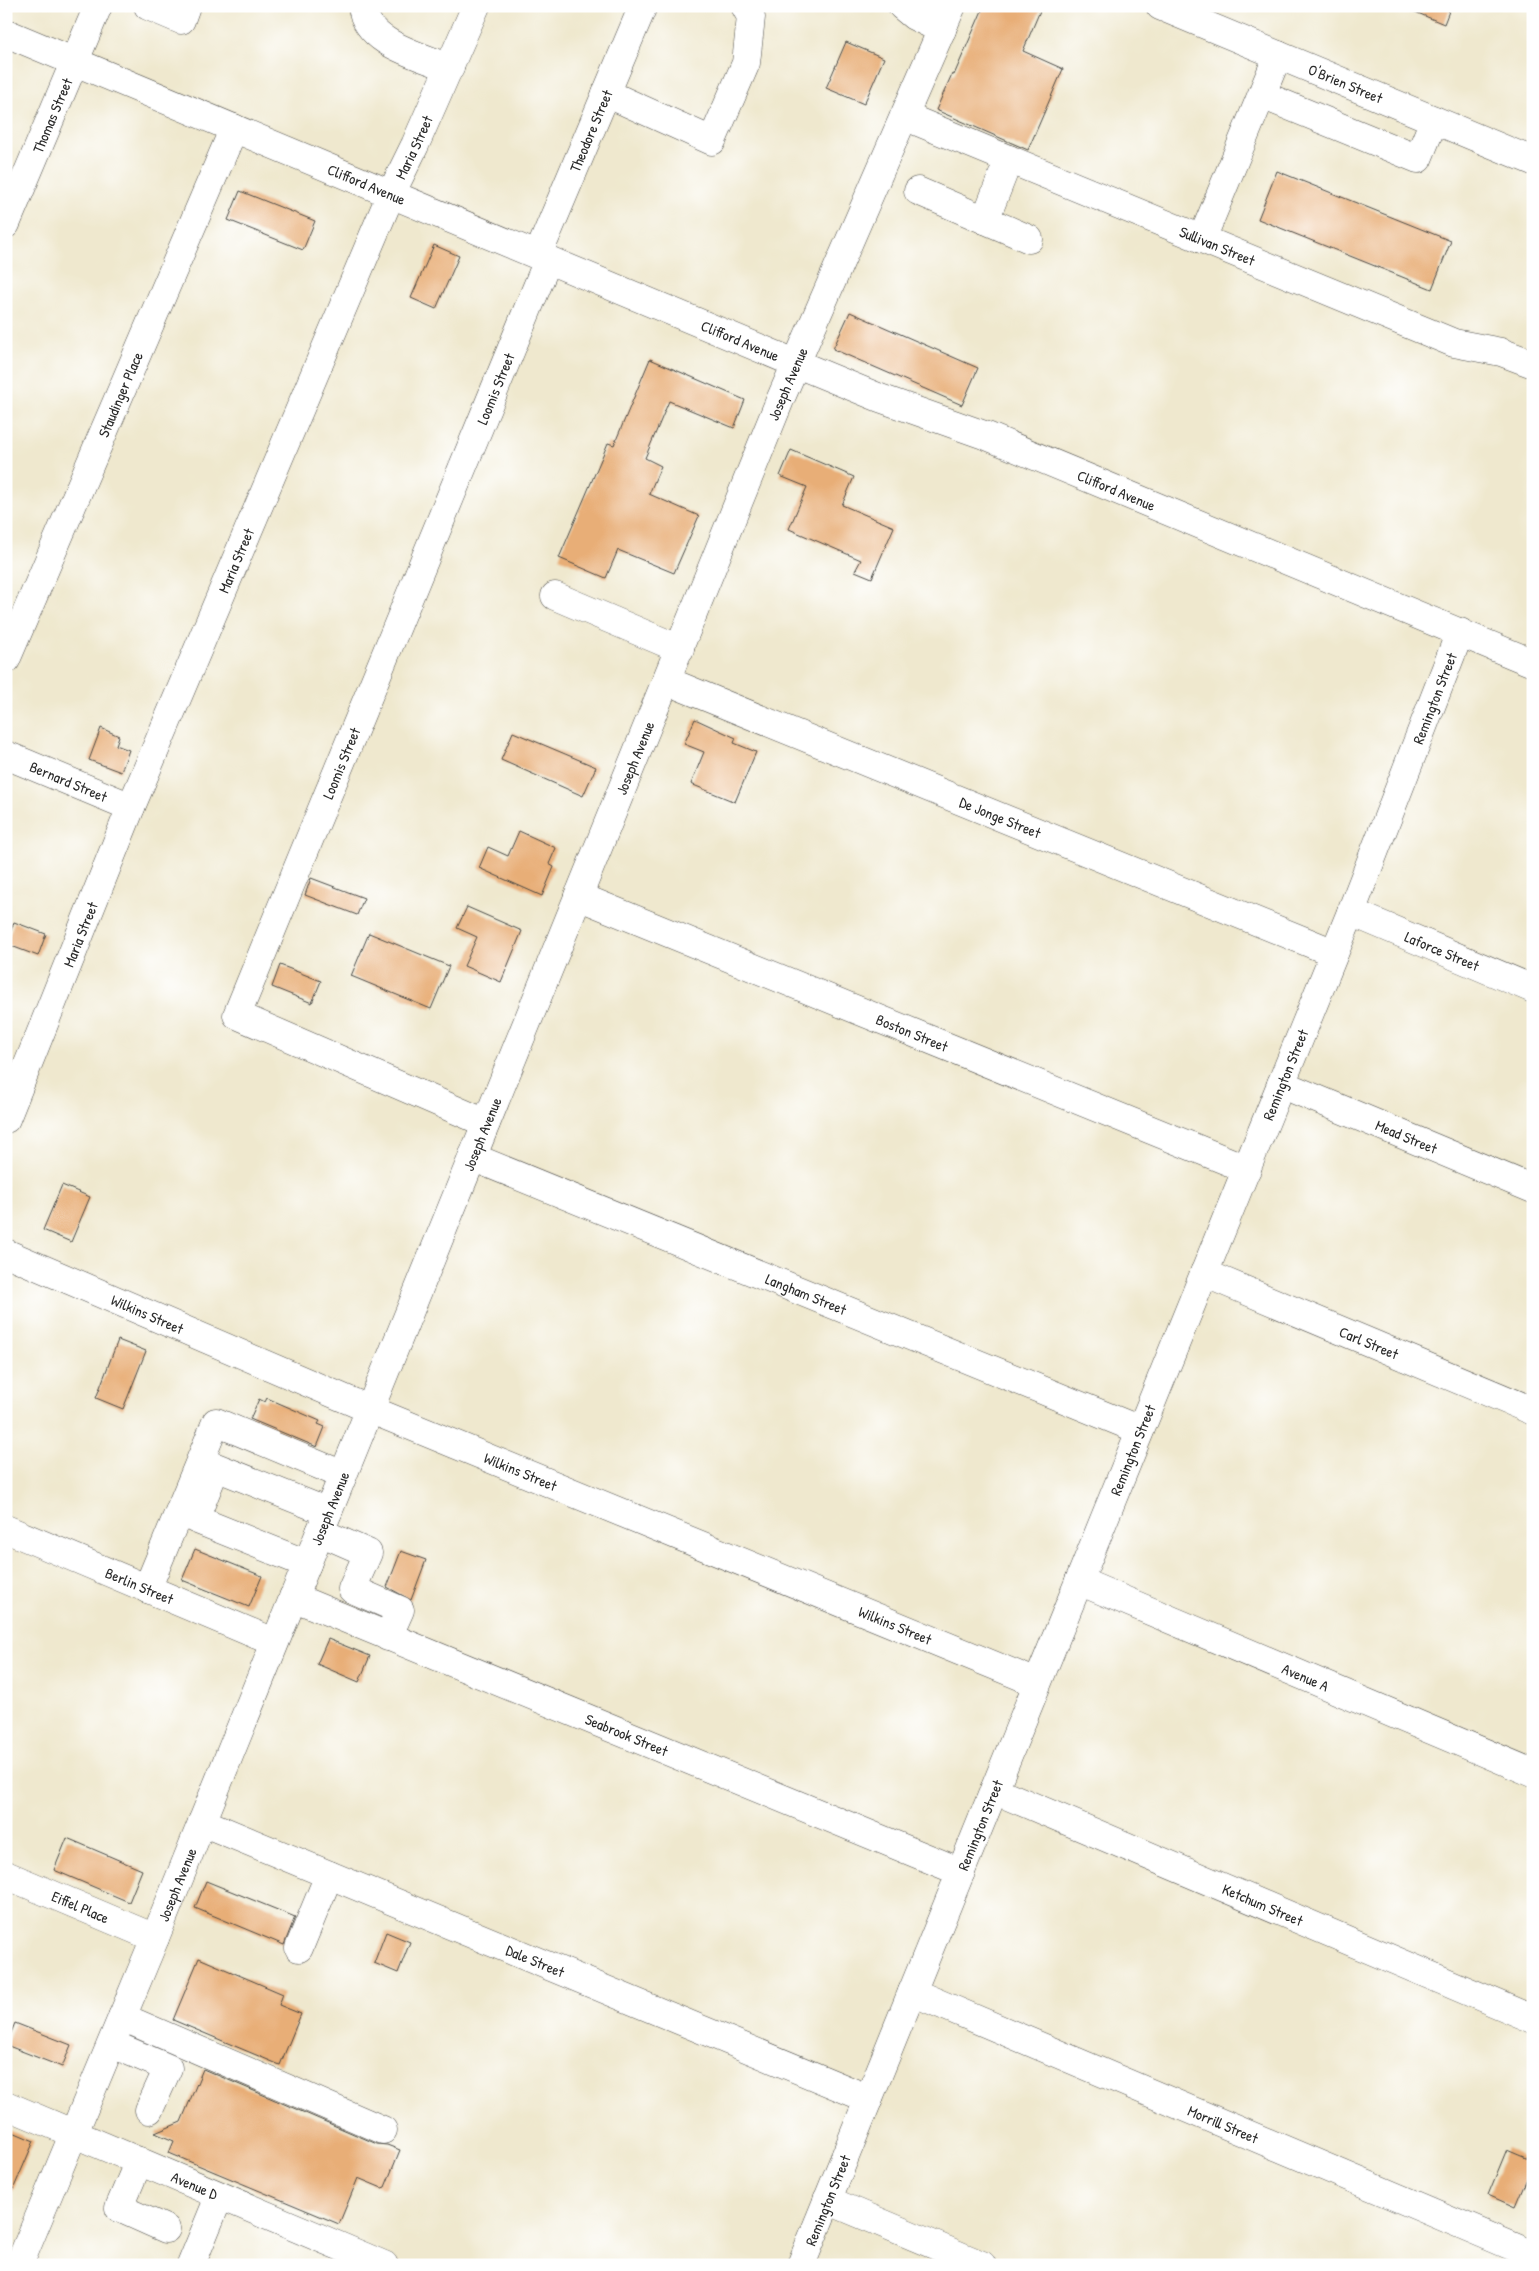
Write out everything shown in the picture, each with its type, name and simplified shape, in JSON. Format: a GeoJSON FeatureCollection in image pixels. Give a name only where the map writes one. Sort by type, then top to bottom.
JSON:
{"type":"FeatureCollection","features":[{"type":"Feature","properties":{"kind":"street","name":"Thomas Street"},"geometry":{"type":"LineString","coordinates":[[6,224],[98,6]]}},
{"type":"Feature","properties":{"kind":"street"},"geometry":{"type":"LineString","coordinates":[[148,6],[180,20],[186,6]]}},
{"type":"Feature","properties":{"kind":"street"},"geometry":{"type":"LineString","coordinates":[[362,6],[365,20],[373,32],[386,42],[450,68]]}},
{"type":"Feature","properties":{"kind":"street","name":"Maria Street"},"geometry":{"type":"LineString","coordinates":[[6,1119],[131,807],[391,194],[450,68],[476,6]]}},
{"type":"Feature","properties":{"kind":"street","name":"Theodore Street"},"geometry":{"type":"LineString","coordinates":[[543,258],[606,93],[643,6]]}},
{"type":"Feature","properties":{"kind":"street"},"geometry":{"type":"LineString","coordinates":[[606,93],[712,141],[746,63],[751,17],[746,6]]}},
{"type":"Feature","properties":{"kind":"street"},"geometry":{"type":"LineString","coordinates":[[902,6],[914,16],[947,18]]}},
{"type":"Feature","properties":{"kind":"street","name":"O'Brien Street"},"geometry":{"type":"LineString","coordinates":[[1160,6],[1533,161]]}},
{"type":"Feature","properties":{"kind":"street","name":"Joseph Avenue"},"geometry":{"type":"LineString","coordinates":[[19,2265],[112,2044],[795,363],[947,18]]}},
{"type":"Feature","properties":{"kind":"street","name":"Clifford Avenue"},"geometry":{"type":"LineString","coordinates":[[6,33],[795,363],[880,398],[987,436],[1533,663]]}},
{"type":"Feature","properties":{"kind":"street"},"geometry":{"type":"LineString","coordinates":[[1202,239],[1278,55]]}},
{"type":"Feature","properties":{"kind":"street"},"geometry":{"type":"LineString","coordinates":[[1262,94],[1418,159],[1434,120]]}},
{"type":"Feature","properties":{"kind":"street","name":"Sullivan Street"},"geometry":{"type":"LineString","coordinates":[[904,116],[1454,343],[1501,352],[1533,364]]}},
{"type":"Feature","properties":{"kind":"street","name":"Staudinger Place"},"geometry":{"type":"LineString","coordinates":[[6,660],[234,128]]}},
{"type":"Feature","properties":{"kind":"street"},"geometry":{"type":"LineString","coordinates":[[985,220],[1009,159]]}},
{"type":"Feature","properties":{"kind":"street"},"geometry":{"type":"LineString","coordinates":[[918,191],[1029,240]]}},
{"type":"Feature","properties":{"kind":"street","name":"Loomis Street"},"geometry":{"type":"LineString","coordinates":[[486,1123],[237,1015],[543,258]]}},
{"type":"Feature","properties":{"kind":"street"},"geometry":{"type":"LineString","coordinates":[[555,596],[680,649]]}},
{"type":"Feature","properties":{"kind":"street","name":"Remington Street"},"geometry":{"type":"LineString","coordinates":[[801,2265],[1351,912],[1460,632]]}},
{"type":"Feature","properties":{"kind":"street","name":"De Jonge Street"},"geometry":{"type":"LineString","coordinates":[[667,681],[1334,953]]}},
{"type":"Feature","properties":{"kind":"street","name":"Bernard Street"},"geometry":{"type":"LineString","coordinates":[[6,755],[131,807]]}},
{"type":"Feature","properties":{"kind":"street","name":"Boston Street"},"geometry":{"type":"LineString","coordinates":[[578,896],[1247,1169]]}},
{"type":"Feature","properties":{"kind":"street","name":"Laforce Street"},"geometry":{"type":"LineString","coordinates":[[1351,912],[1533,989]]}},
{"type":"Feature","properties":{"kind":"street","name":"Mead Street"},"geometry":{"type":"LineString","coordinates":[[1281,1084],[1533,1189]]}},
{"type":"Feature","properties":{"kind":"street","name":"Langham Street"},"geometry":{"type":"LineString","coordinates":[[472,1157],[1140,1430]]}},
{"type":"Feature","properties":{"kind":"street","name":"Wilkins Street"},"geometry":{"type":"LineString","coordinates":[[6,1253],[370,1409],[1037,1683]]}},
{"type":"Feature","properties":{"kind":"street","name":"Carl Street"},"geometry":{"type":"LineString","coordinates":[[1204,1273],[1533,1411]]}},
{"type":"Feature","properties":{"kind":"street"},"geometry":{"type":"LineString","coordinates":[[147,1589],[216,1422],[343,1474]]}},
{"type":"Feature","properties":{"kind":"street"},"geometry":{"type":"LineString","coordinates":[[307,1564],[195,1519],[216,1467],[324,1522],[368,1553],[352,1589],[400,1610],[388,1637]]}},
{"type":"Feature","properties":{"kind":"street","name":"Berlin Street"},"geometry":{"type":"LineString","coordinates":[[6,1529],[274,1642]]}},
{"type":"Feature","properties":{"kind":"street","name":"Avenue A"},"geometry":{"type":"LineString","coordinates":[[1079,1581],[1533,1774]]}},
{"type":"Feature","properties":{"kind":"street","name":"Seabrook Street"},"geometry":{"type":"LineString","coordinates":[[293,1598],[961,1872]]}},
{"type":"Feature","properties":{"kind":"street","name":"Ketchum Street"},"geometry":{"type":"LineString","coordinates":[[994,1790],[1533,2018]]}},
{"type":"Feature","properties":{"kind":"street","name":"Dale Street"},"geometry":{"type":"LineString","coordinates":[[202,1822],[869,2098]]}},
{"type":"Feature","properties":{"kind":"street","name":"Eiffel Place"},"geometry":{"type":"LineString","coordinates":[[6,1875],[155,1938]]}},
{"type":"Feature","properties":{"kind":"street"},"geometry":{"type":"LineString","coordinates":[[298,1948],[329,1875]]}},
{"type":"Feature","properties":{"kind":"street","name":"Morrill Street"},"geometry":{"type":"LineString","coordinates":[[912,1992],[1533,2255]]}},
{"type":"Feature","properties":{"kind":"street"},"geometry":{"type":"LineString","coordinates":[[122,2017],[384,2130]]}},
{"type":"Feature","properties":{"kind":"street"},"geometry":{"type":"LineString","coordinates":[[112,2044],[168,2068],[149,2110]]}},
{"type":"Feature","properties":{"kind":"street","name":"Avenue D"},"geometry":{"type":"LineString","coordinates":[[6,2105],[384,2265]]}},
{"type":"Feature","properties":{"kind":"street"},"geometry":{"type":"LineString","coordinates":[[139,2161],[119,2208],[166,2229]]}},
{"type":"Feature","properties":{"kind":"street"},"geometry":{"type":"LineString","coordinates":[[191,2265],[220,2197]]}},
{"type":"Feature","properties":{"kind":"street"},"geometry":{"type":"LineString","coordinates":[[827,2200],[982,2265]]}},
{"type":"Feature","properties":{"kind":"building"},"geometry":{"type":"Polygon","coordinates":[[[984,6],[1042,6],[1023,51],[1063,69],[1028,150],[936,110],[952,74],[954,75],[984,6]]]}},
{"type":"Feature","properties":{"kind":"building"},"geometry":{"type":"Polygon","coordinates":[[[1401,6],[1451,6],[1444,24],[1401,6]]]}},
{"type":"Feature","properties":{"kind":"building"},"geometry":{"type":"Polygon","coordinates":[[[846,42],[884,58],[864,104],[826,88],[846,42]]]}},
{"type":"Feature","properties":{"kind":"building"},"geometry":{"type":"Polygon","coordinates":[[[1277,171],[1451,241],[1432,289],[1258,219],[1277,171]]]}},
{"type":"Feature","properties":{"kind":"building"},"geometry":{"type":"Polygon","coordinates":[[[240,191],[315,221],[303,250],[228,220],[240,191]]]}},
{"type":"Feature","properties":{"kind":"building"},"geometry":{"type":"Polygon","coordinates":[[[434,245],[459,256],[436,309],[411,298],[434,245]]]}},
{"type":"Feature","properties":{"kind":"building"},"geometry":{"type":"Polygon","coordinates":[[[850,312],[978,368],[962,405],[833,349],[850,312]]]}},
{"type":"Feature","properties":{"kind":"building"},"geometry":{"type":"Polygon","coordinates":[[[650,359],[745,400],[734,428],[669,401],[645,458],[661,466],[649,494],[699,516],[674,573],[618,550],[606,578],[559,558],[608,443],[614,445],[650,359]]]}},
{"type":"Feature","properties":{"kind":"building"},"geometry":{"type":"Polygon","coordinates":[[[791,450],[854,477],[842,505],[894,527],[872,578],[855,571],[861,560],[789,529],[807,487],[780,476],[791,450]]]}},
{"type":"Feature","properties":{"kind":"building"},"geometry":{"type":"Polygon","coordinates":[[[695,719],[736,738],[734,743],[756,752],[735,802],[691,784],[704,752],[684,744],[695,719]]]}},
{"type":"Feature","properties":{"kind":"building"},"geometry":{"type":"Polygon","coordinates":[[[101,728],[119,736],[116,745],[129,750],[121,772],[89,760],[101,728]]]}},
{"type":"Feature","properties":{"kind":"building"},"geometry":{"type":"Polygon","coordinates":[[[513,732],[596,767],[583,796],[501,760],[513,732]]]}},
{"type":"Feature","properties":{"kind":"building"},"geometry":{"type":"Polygon","coordinates":[[[519,831],[556,848],[549,864],[554,867],[542,896],[479,868],[488,847],[508,856],[519,831]]]}},
{"type":"Feature","properties":{"kind":"building"},"geometry":{"type":"Polygon","coordinates":[[[311,878],[364,898],[357,915],[305,895],[311,878]]]}},
{"type":"Feature","properties":{"kind":"building"},"geometry":{"type":"Polygon","coordinates":[[[467,907],[522,931],[501,982],[464,966],[477,937],[457,928],[467,907]]]}},
{"type":"Feature","properties":{"kind":"building"},"geometry":{"type":"Polygon","coordinates":[[[14,922],[46,934],[38,956],[6,944],[14,922]]]}},
{"type":"Feature","properties":{"kind":"building"},"geometry":{"type":"Polygon","coordinates":[[[369,933],[449,966],[431,1009],[351,976],[369,933]]]}},
{"type":"Feature","properties":{"kind":"building"},"geometry":{"type":"Polygon","coordinates":[[[280,965],[321,981],[312,1003],[272,987],[280,965]]]}},
{"type":"Feature","properties":{"kind":"building"},"geometry":{"type":"Polygon","coordinates":[[[62,1185],[90,1197],[71,1242],[43,1230],[62,1185]]]}},
{"type":"Feature","properties":{"kind":"building"},"geometry":{"type":"Polygon","coordinates":[[[118,1340],[146,1351],[123,1409],[96,1398],[118,1340]]]}},
{"type":"Feature","properties":{"kind":"building"},"geometry":{"type":"Polygon","coordinates":[[[267,1398],[320,1421],[318,1424],[325,1427],[317,1447],[250,1419],[259,1399],[265,1402],[267,1398]]]}},
{"type":"Feature","properties":{"kind":"building"},"geometry":{"type":"Polygon","coordinates":[[[195,1549],[262,1576],[249,1607],[182,1580],[195,1549]]]}},
{"type":"Feature","properties":{"kind":"building"},"geometry":{"type":"Polygon","coordinates":[[[401,1551],[426,1560],[411,1600],[387,1587],[401,1551]]]}},
{"type":"Feature","properties":{"kind":"building"},"geometry":{"type":"Polygon","coordinates":[[[328,1639],[370,1656],[359,1682],[317,1664],[328,1639]]]}},
{"type":"Feature","properties":{"kind":"building"},"geometry":{"type":"Polygon","coordinates":[[[67,1838],[142,1870],[129,1902],[54,1870],[67,1838]]]}},
{"type":"Feature","properties":{"kind":"building"},"geometry":{"type":"Polygon","coordinates":[[[206,1881],[295,1917],[284,1945],[195,1908],[206,1881]]]}},
{"type":"Feature","properties":{"kind":"building"},"geometry":{"type":"Polygon","coordinates":[[[386,1932],[410,1942],[398,1973],[374,1963],[386,1932]]]}},
{"type":"Feature","properties":{"kind":"building"},"geometry":{"type":"Polygon","coordinates":[[[199,1958],[283,1994],[279,2005],[301,2014],[280,2065],[173,2020],[199,1958]]]}},
{"type":"Feature","properties":{"kind":"building"},"geometry":{"type":"Polygon","coordinates":[[[15,2023],[71,2045],[62,2067],[6,2045],[15,2023]]]}},
{"type":"Feature","properties":{"kind":"building"},"geometry":{"type":"Polygon","coordinates":[[[203,2069],[377,2144],[387,2145],[400,2150],[385,2187],[382,2188],[358,2178],[339,2224],[169,2153],[174,2141],[155,2133],[181,2122],[203,2069]]]}},
{"type":"Feature","properties":{"kind":"building"},"geometry":{"type":"Polygon","coordinates":[[[6,2129],[34,2141],[6,2206],[6,2129]]]}},
{"type":"Feature","properties":{"kind":"building"},"geometry":{"type":"Polygon","coordinates":[[[1507,2149],[1533,2160],[1515,2207],[1488,2195],[1507,2149]]]}}]}
